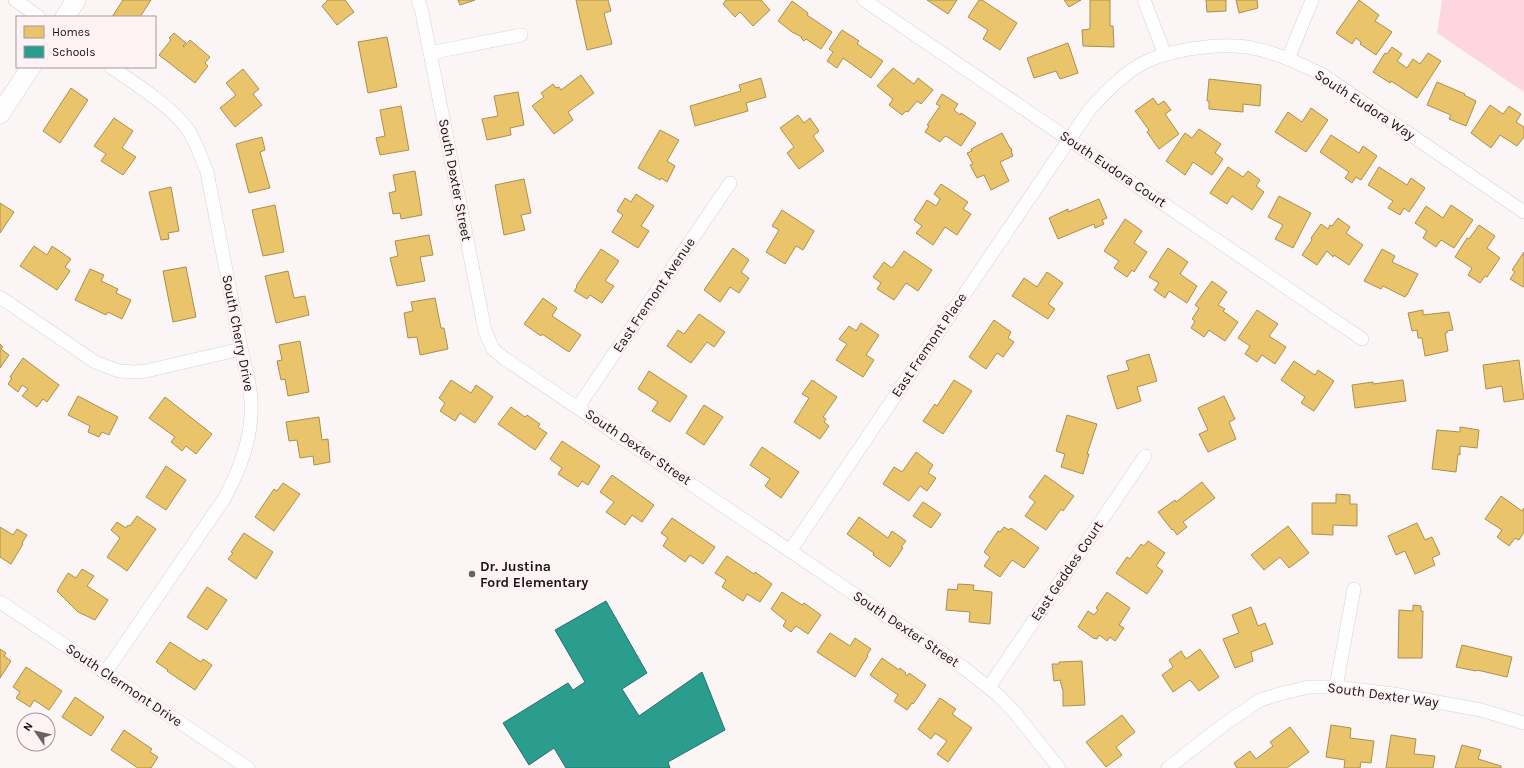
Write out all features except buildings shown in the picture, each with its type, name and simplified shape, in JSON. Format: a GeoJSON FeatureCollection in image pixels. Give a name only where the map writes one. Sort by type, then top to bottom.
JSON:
{"type":"FeatureCollection","features":[{"type":"Feature","properties":{"kind":"street"},"geometry":{"type":"LineString","coordinates":[[15,0],[39,16]]}},
{"type":"Feature","properties":{"kind":"street"},"geometry":{"type":"LineString","coordinates":[[66,16],[76,0]]}},
{"type":"Feature","properties":{"kind":"street","name":"South Dexter Street"},"geometry":{"type":"LineString","coordinates":[[418,0],[422,12],[485,331],[493,349],[505,359],[964,668],[989,687],[1016,714],[1058,768]]}},
{"type":"Feature","properties":{"kind":"street","name":"South Eudora Court"},"geometry":{"type":"LineString","coordinates":[[864,0],[1362,339]]}},
{"type":"Feature","properties":{"kind":"street"},"geometry":{"type":"LineString","coordinates":[[1144,0],[1165,55]]}},
{"type":"Feature","properties":{"kind":"street"},"geometry":{"type":"LineString","coordinates":[[1288,59],[1312,0]]}},
{"type":"Feature","properties":{"kind":"street"},"geometry":{"type":"LineString","coordinates":[[430,53],[521,35]]}},
{"type":"Feature","properties":{"kind":"street","name":"South Eudora Way"},"geometry":{"type":"LineString","coordinates":[[1069,139],[1090,109],[1115,82],[1139,66],[1165,55],[1197,48],[1226,45],[1257,48],[1288,59],[1323,75],[1524,212]]}},
{"type":"Feature","properties":{"kind":"street"},"geometry":{"type":"LineString","coordinates":[[0,114],[30,68]]}},
{"type":"Feature","properties":{"kind":"street","name":"South Cherry Drive"},"geometry":{"type":"LineString","coordinates":[[104,673],[224,499],[237,476],[247,442],[251,416],[250,387],[241,350],[207,172],[186,127],[169,110],[112,68]]}},
{"type":"Feature","properties":{"kind":"street","name":"East Fremont Place"},"geometry":{"type":"LineString","coordinates":[[790,551],[1069,139]]}},
{"type":"Feature","properties":{"kind":"street","name":"East Fremont Avenue"},"geometry":{"type":"LineString","coordinates":[[578,407],[730,183]]}},
{"type":"Feature","properties":{"kind":"street"},"geometry":{"type":"LineString","coordinates":[[0,297],[95,362],[119,371],[146,371],[241,350]]}},
{"type":"Feature","properties":{"kind":"street","name":"East Geddes Court"},"geometry":{"type":"LineString","coordinates":[[989,687],[1145,456]]}},
{"type":"Feature","properties":{"kind":"street"},"geometry":{"type":"LineString","coordinates":[[1336,686],[1354,589]]}},
{"type":"Feature","properties":{"kind":"street","name":"South Clermont Drive"},"geometry":{"type":"LineString","coordinates":[[0,602],[248,768]]}},
{"type":"Feature","properties":{"kind":"street","name":"South Dexter Way"},"geometry":{"type":"LineString","coordinates":[[1168,768],[1226,723],[1260,700],[1309,687],[1336,686],[1393,694],[1481,710],[1524,722]]}},
{"type":"Feature","properties":{"kind":"shaded area"},"geometry":{"type":"Polygon","coordinates":[[[1442,0],[1524,0],[1524,92],[1437,33],[1442,0]]]}},
{"type":"Feature","properties":{"kind":"place","name":"Dr. Justina Ford Elementary"},"geometry":{"type":"Point","coordinates":[472,574]}}]}
